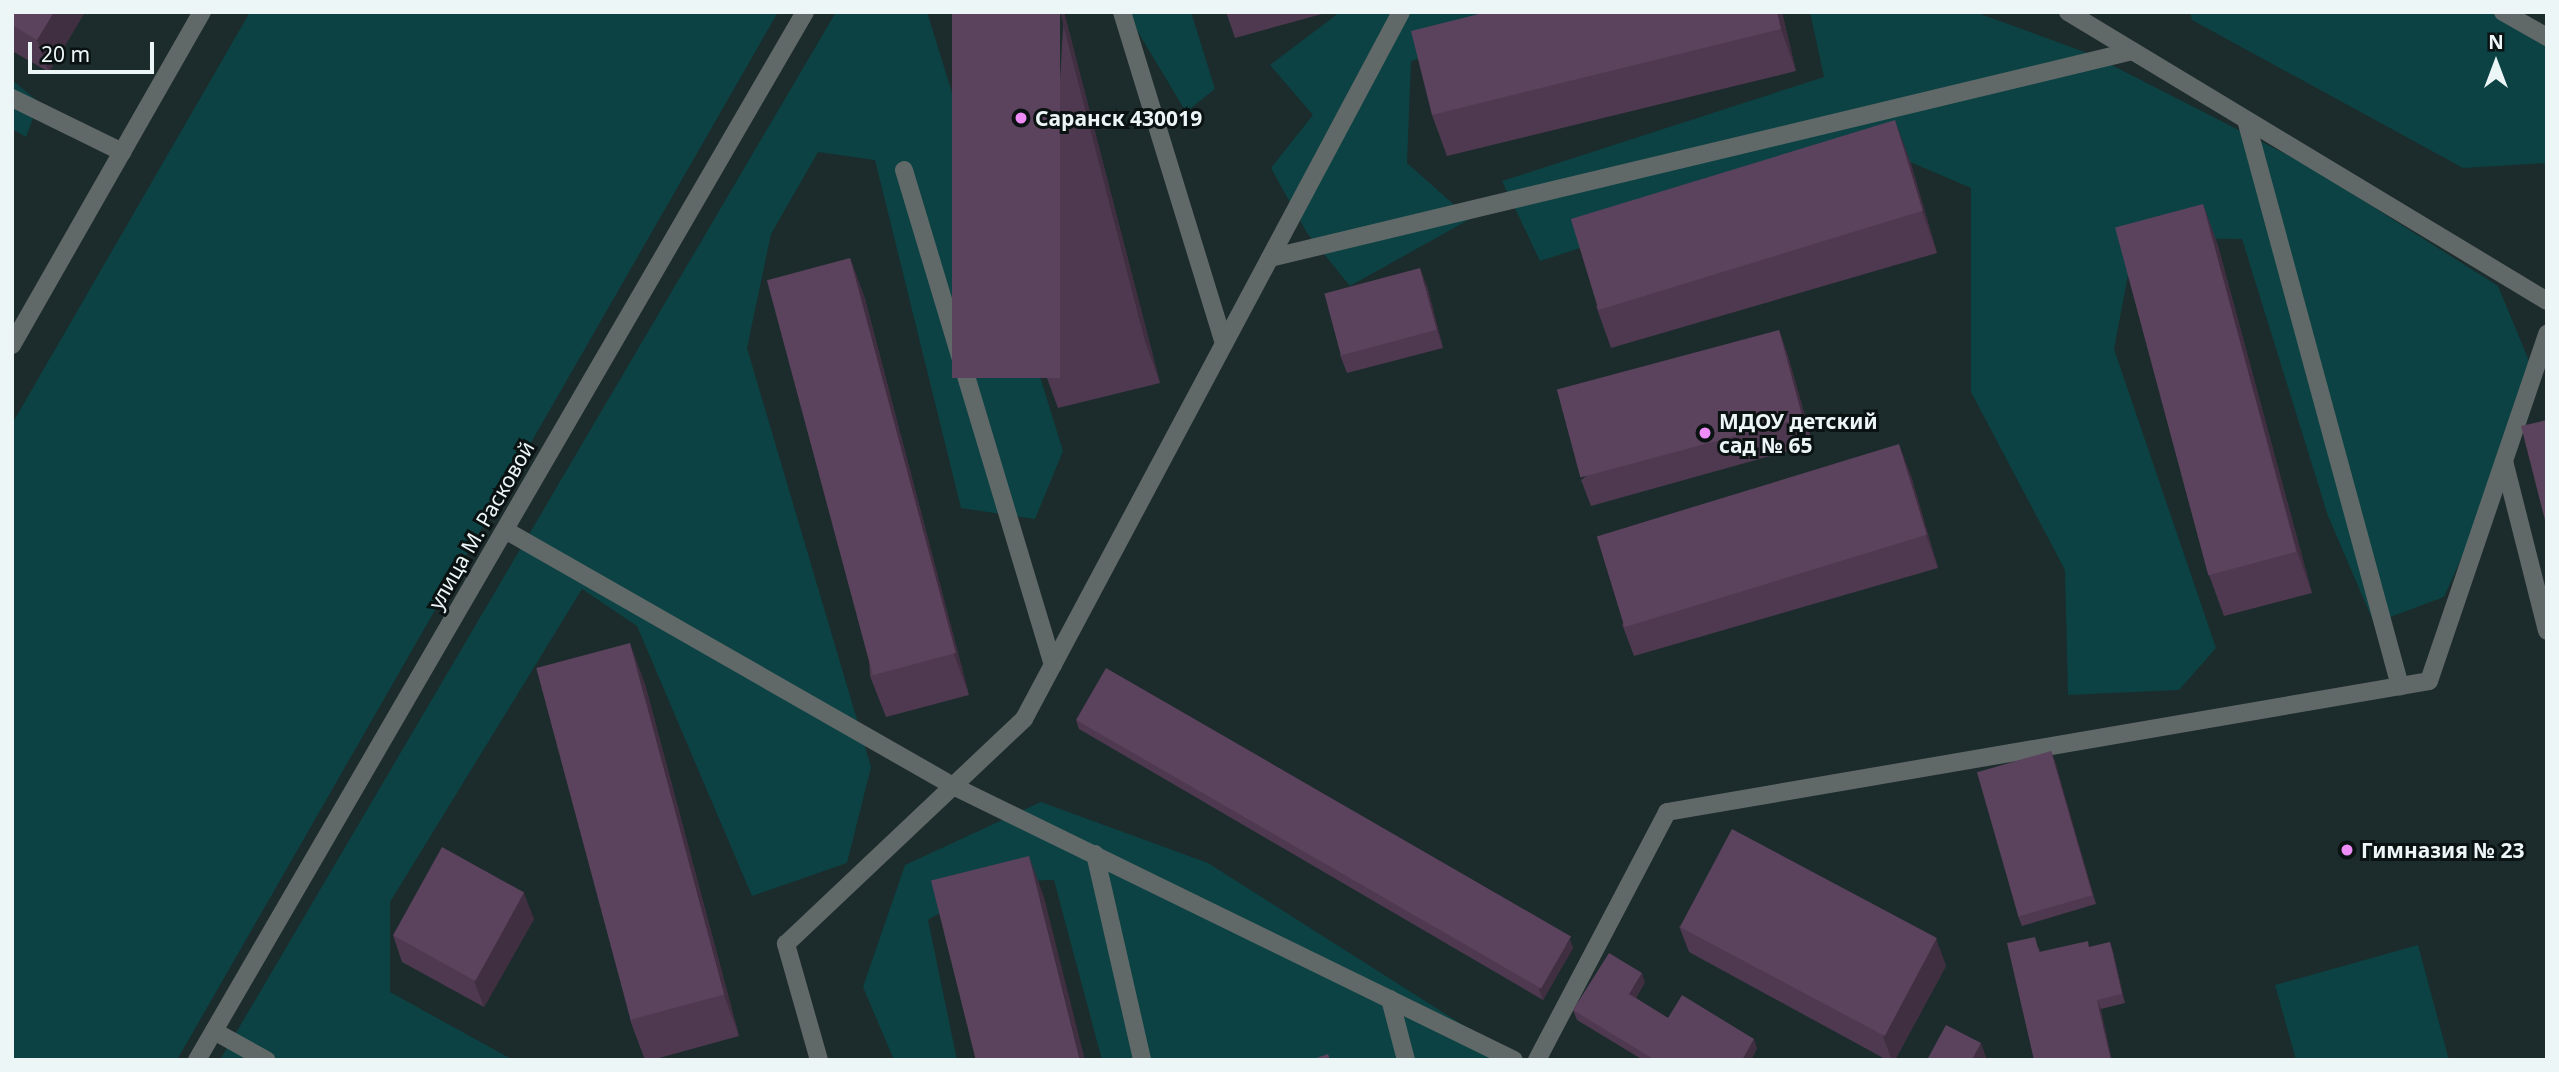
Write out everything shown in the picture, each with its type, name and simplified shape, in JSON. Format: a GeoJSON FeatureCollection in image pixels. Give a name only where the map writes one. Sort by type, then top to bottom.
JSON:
{"type":"FeatureCollection","features":[{"type":"Feature","properties":{"kind":"street"},"geometry":{"type":"LineString","coordinates":[[12,345],[202,12]]}},
{"type":"Feature","properties":{"kind":"street","name":"улица М. Расковой"},"geometry":{"type":"LineString","coordinates":[[197,1060],[805,12]]}},
{"type":"Feature","properties":{"kind":"street"},"geometry":{"type":"LineString","coordinates":[[1122,12],[1224,344]]}},
{"type":"Feature","properties":{"kind":"street"},"geometry":{"type":"LineString","coordinates":[[819,1060],[786,944],[1024,719],[1401,12]]}},
{"type":"Feature","properties":{"kind":"street"},"geometry":{"type":"LineString","coordinates":[[2068,12],[2547,302]]}},
{"type":"Feature","properties":{"kind":"street"},"geometry":{"type":"LineString","coordinates":[[2503,12],[2547,37]]}},
{"type":"Feature","properties":{"kind":"street"},"geometry":{"type":"LineString","coordinates":[[1270,258],[2133,51]]}},
{"type":"Feature","properties":{"kind":"street"},"geometry":{"type":"LineString","coordinates":[[12,98],[122,152]]}},
{"type":"Feature","properties":{"kind":"street"},"geometry":{"type":"LineString","coordinates":[[2246,120],[2400,686]]}},
{"type":"Feature","properties":{"kind":"street"},"geometry":{"type":"LineString","coordinates":[[904,170],[1053,665]]}},
{"type":"Feature","properties":{"kind":"street"},"geometry":{"type":"LineString","coordinates":[[1537,1060],[1667,812],[2429,681],[2547,334]]}},
{"type":"Feature","properties":{"kind":"street"},"geometry":{"type":"LineString","coordinates":[[2504,461],[2547,631]]}},
{"type":"Feature","properties":{"kind":"street"},"geometry":{"type":"LineString","coordinates":[[505,530],[953,786],[1514,1060]]}},
{"type":"Feature","properties":{"kind":"street"},"geometry":{"type":"LineString","coordinates":[[1095,854],[1142,1060]]}},
{"type":"Feature","properties":{"kind":"street"},"geometry":{"type":"LineString","coordinates":[[1390,999],[1406,1060]]}},
{"type":"Feature","properties":{"kind":"street"},"geometry":{"type":"LineString","coordinates":[[214,1031],[266,1060]]}},
{"type":"Feature","properties":{"kind":"shaded area"},"geometry":{"type":"Polygon","coordinates":[[[250,12],[778,12],[177,1060],[12,1060],[12,424],[250,12]]]}},
{"type":"Feature","properties":{"kind":"shaded area"},"geometry":{"type":"Polygon","coordinates":[[[836,12],[927,12],[1063,451],[1035,519],[961,508],[875,160],[818,152],[771,234],[747,348],[871,767],[847,863],[752,896],[637,626],[582,589],[390,902],[390,992],[513,1060],[220,1060],[836,12]]]}},
{"type":"Feature","properties":{"kind":"shaded area"},"geometry":{"type":"Polygon","coordinates":[[[1126,12],[1191,12],[1215,89],[1186,112],[1126,12]]]}},
{"type":"Feature","properties":{"kind":"shaded area"},"geometry":{"type":"Polygon","coordinates":[[[1340,12],[1580,12],[1411,61],[1407,163],[1470,219],[1350,286],[1307,233],[1271,168],[1313,115],[1270,65],[1340,12]]]}},
{"type":"Feature","properties":{"kind":"shaded area"},"geometry":{"type":"Polygon","coordinates":[[[1810,12],[1975,12],[2090,54],[2307,165],[2498,286],[2539,385],[2444,597],[2374,623],[2328,516],[2242,239],[2135,238],[2114,349],[2216,648],[2179,690],[2068,695],[2065,570],[1971,392],[1971,188],[1882,150],[1540,261],[1502,181],[1824,77],[1810,12]]]}},
{"type":"Feature","properties":{"kind":"shaded area"},"geometry":{"type":"Polygon","coordinates":[[[2190,12],[2503,12],[2547,41],[2547,163],[2463,168],[2192,20],[2190,12]]]}},
{"type":"Feature","properties":{"kind":"shaded area"},"geometry":{"type":"Polygon","coordinates":[[[12,80],[39,102],[26,137],[12,129],[12,80]]]}},
{"type":"Feature","properties":{"kind":"shaded area"},"geometry":{"type":"Polygon","coordinates":[[[1041,802],[1208,863],[1518,1060],[1102,1060],[1054,880],[991,882],[928,920],[957,1060],[894,1060],[863,987],[905,865],[1041,802]]]}},
{"type":"Feature","properties":{"kind":"shaded area"},"geometry":{"type":"Polygon","coordinates":[[[2418,945],[2449,1060],[2296,1060],[2275,985],[2418,945]]]}},
{"type":"Feature","properties":{"kind":"building"},"geometry":{"type":"Polygon","coordinates":[[[12,12],[54,12],[37,40],[12,25],[12,12]]]}},
{"type":"Feature","properties":{"kind":"building"},"geometry":{"type":"Polygon","coordinates":[[[952,12],[1060,12],[1060,378],[952,378],[952,12]]]}},
{"type":"Feature","properties":{"kind":"building"},"geometry":{"type":"Polygon","coordinates":[[[1487,12],[1777,12],[1781,29],[1432,115],[1411,31],[1487,12]]]}},
{"type":"Feature","properties":{"kind":"building"},"geometry":{"type":"Polygon","coordinates":[[[1895,120],[1923,211],[1599,310],[1571,219],[1895,120]]]}},
{"type":"Feature","properties":{"kind":"building"},"geometry":{"type":"Polygon","coordinates":[[[2203,204],[2296,552],[2208,575],[2115,228],[2203,204]]]}},
{"type":"Feature","properties":{"kind":"building"},"geometry":{"type":"Polygon","coordinates":[[[850,258],[956,653],[873,675],[767,280],[850,258]]]}},
{"type":"Feature","properties":{"kind":"building"},"geometry":{"type":"Polygon","coordinates":[[[1420,268],[1437,330],[1341,355],[1324,294],[1420,268]]]}},
{"type":"Feature","properties":{"kind":"building"},"geometry":{"type":"Polygon","coordinates":[[[1779,330],[1803,418],[1580,477],[1557,390],[1779,330]]]}},
{"type":"Feature","properties":{"kind":"building"},"geometry":{"type":"Polygon","coordinates":[[[2547,420],[2547,528],[2521,426],[2547,420]]]}},
{"type":"Feature","properties":{"kind":"building"},"geometry":{"type":"Polygon","coordinates":[[[1899,444],[1927,535],[1625,627],[1597,536],[1899,444]]]}},
{"type":"Feature","properties":{"kind":"building"},"geometry":{"type":"Polygon","coordinates":[[[630,643],[724,995],[631,1020],[536,668],[630,643]]]}},
{"type":"Feature","properties":{"kind":"building"},"geometry":{"type":"Polygon","coordinates":[[[1106,668],[1571,937],[1541,988],[1076,720],[1106,668]]]}},
{"type":"Feature","properties":{"kind":"building"},"geometry":{"type":"Polygon","coordinates":[[[2051,751],[2092,895],[2018,916],[1977,772],[2051,751]]]}},
{"type":"Feature","properties":{"kind":"building"},"geometry":{"type":"Polygon","coordinates":[[[1732,829],[1937,938],[1885,1036],[1680,927],[1732,829]]]}},
{"type":"Feature","properties":{"kind":"building"},"geometry":{"type":"Polygon","coordinates":[[[442,847],[524,893],[475,981],[393,935],[442,847]]]}},
{"type":"Feature","properties":{"kind":"building"},"geometry":{"type":"Polygon","coordinates":[[[1029,856],[1080,1060],[976,1060],[931,880],[1029,856]]]}},
{"type":"Feature","properties":{"kind":"building"},"geometry":{"type":"Polygon","coordinates":[[[2035,937],[2039,952],[2088,941],[2089,947],[2110,942],[2122,994],[2097,1000],[2111,1060],[2034,1060],[2007,943],[2035,937]]]}},
{"type":"Feature","properties":{"kind":"building"},"geometry":{"type":"Polygon","coordinates":[[[1609,953],[1642,973],[1629,994],[1668,1018],[1682,995],[1754,1039],[1742,1060],[1655,1060],[1573,1010],[1609,953]]]}},
{"type":"Feature","properties":{"kind":"building"},"geometry":{"type":"Polygon","coordinates":[[[1946,1025],[1981,1043],[1972,1060],[1927,1060],[1946,1025]]]}},
{"type":"Feature","properties":{"kind":"building"},"geometry":{"type":"Polygon","coordinates":[[[1328,1054],[1330,1060],[1310,1060],[1328,1054]]]}},
{"type":"Feature","properties":{"kind":"place","name":"Саранск 430019"},"geometry":{"type":"Point","coordinates":[1021,118]}},
{"type":"Feature","properties":{"kind":"place","name":"МДОУ детский сад № 65"},"geometry":{"type":"Point","coordinates":[1705,433]}},
{"type":"Feature","properties":{"kind":"place","name":"Гимназия № 23"},"geometry":{"type":"Point","coordinates":[2347,850]}}]}
